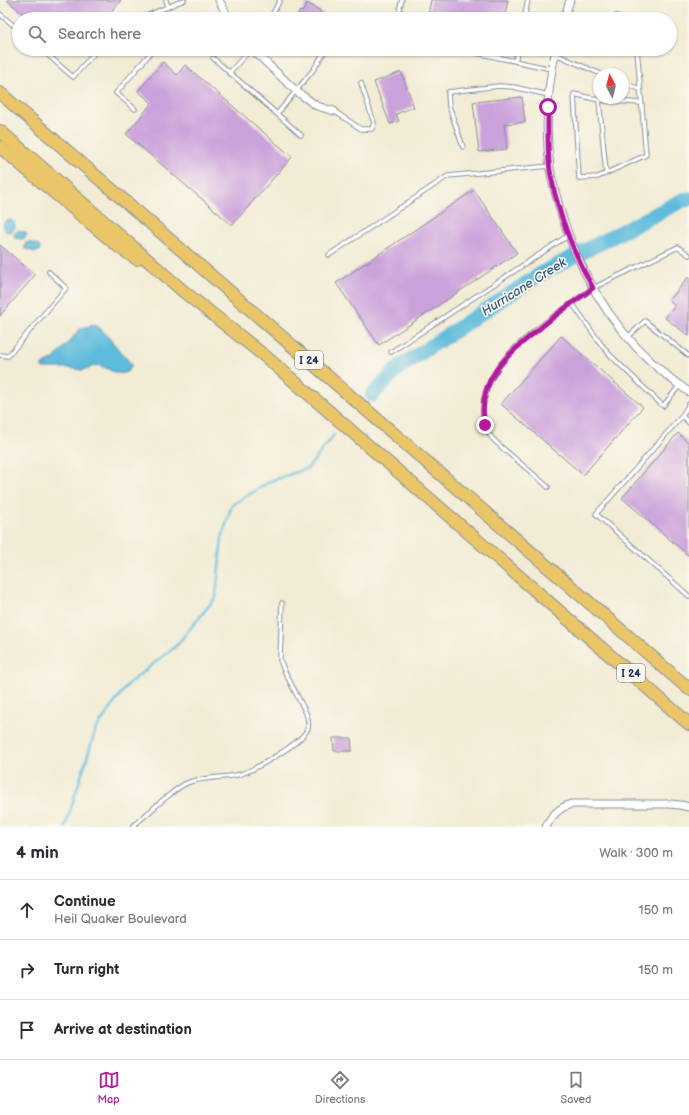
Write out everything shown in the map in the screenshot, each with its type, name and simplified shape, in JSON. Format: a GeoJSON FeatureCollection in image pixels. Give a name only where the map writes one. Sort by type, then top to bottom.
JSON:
{"type":"FeatureCollection","features":[{"type":"Feature","properties":{"kind":"highway","name":"I 24"},"geometry":{"type":"LineString","coordinates":[[0,93],[689,689]]}},
{"type":"Feature","properties":{"kind":"highway","name":"I 24"},"geometry":{"type":"LineString","coordinates":[[0,131],[184,292],[266,357],[689,724]]}},
{"type":"Feature","properties":{"kind":"highway"},"geometry":{"type":"LineString","coordinates":[[0,147],[119,247],[184,292]]}},
{"type":"Feature","properties":{"kind":"street"},"geometry":{"type":"LineString","coordinates":[[219,0],[225,12]]}},
{"type":"Feature","properties":{"kind":"street"},"geometry":{"type":"LineString","coordinates":[[566,12],[570,0]]}},
{"type":"Feature","properties":{"kind":"street"},"geometry":{"type":"LineString","coordinates":[[258,56],[296,91],[317,106],[334,111]]}},
{"type":"Feature","properties":{"kind":"street"},"geometry":{"type":"LineString","coordinates":[[555,56],[549,95],[548,139],[550,166],[557,198],[578,260],[604,307],[627,337],[647,359],[664,374],[689,392]]}},
{"type":"Feature","properties":{"kind":"street"},"geometry":{"type":"LineString","coordinates":[[546,827],[553,814],[559,809],[571,804],[669,804],[689,807]]}},
{"type":"Feature","properties":{"kind":"lane"},"geometry":{"type":"LineString","coordinates":[[166,0],[168,7]]}},
{"type":"Feature","properties":{"kind":"lane"},"geometry":{"type":"LineString","coordinates":[[156,12],[184,0]]}},
{"type":"Feature","properties":{"kind":"lane"},"geometry":{"type":"LineString","coordinates":[[274,12],[280,0]]}},
{"type":"Feature","properties":{"kind":"lane"},"geometry":{"type":"LineString","coordinates":[[400,12],[402,0]]}},
{"type":"Feature","properties":{"kind":"lane"},"geometry":{"type":"LineString","coordinates":[[525,12],[528,0]]}},
{"type":"Feature","properties":{"kind":"lane"},"geometry":{"type":"LineString","coordinates":[[0,14],[12,24]]}},
{"type":"Feature","properties":{"kind":"lane"},"geometry":{"type":"LineString","coordinates":[[49,56],[73,77],[92,56]]}},
{"type":"Feature","properties":{"kind":"lane"},"geometry":{"type":"LineString","coordinates":[[135,109],[116,93],[148,56]]}},
{"type":"Feature","properties":{"kind":"lane"},"geometry":{"type":"LineString","coordinates":[[230,73],[245,56]]}},
{"type":"Feature","properties":{"kind":"lane"},"geometry":{"type":"LineString","coordinates":[[277,114],[314,69],[322,56]]}},
{"type":"Feature","properties":{"kind":"lane"},"geometry":{"type":"LineString","coordinates":[[491,56],[552,69]]}},
{"type":"Feature","properties":{"kind":"lane"},"geometry":{"type":"LineString","coordinates":[[515,61],[516,56]]}},
{"type":"Feature","properties":{"kind":"lane"},"geometry":{"type":"LineString","coordinates":[[564,56],[593,70]]}},
{"type":"Feature","properties":{"kind":"lane"},"geometry":{"type":"LineString","coordinates":[[593,99],[574,94],[579,178],[598,177],[646,155],[638,56]]}},
{"type":"Feature","properties":{"kind":"lane"},"geometry":{"type":"LineString","coordinates":[[213,58],[301,135]]}},
{"type":"Feature","properties":{"kind":"lane"},"geometry":{"type":"LineString","coordinates":[[334,111],[361,129],[372,129],[374,124],[361,83]]}},
{"type":"Feature","properties":{"kind":"lane"},"geometry":{"type":"LineString","coordinates":[[629,84],[640,89]]}},
{"type":"Feature","properties":{"kind":"lane"},"geometry":{"type":"LineString","coordinates":[[463,147],[449,106],[448,92],[499,86],[513,87],[549,95]]}},
{"type":"Feature","properties":{"kind":"lane"},"geometry":{"type":"LineString","coordinates":[[629,102],[642,103]]}},
{"type":"Feature","properties":{"kind":"lane"},"geometry":{"type":"LineString","coordinates":[[599,104],[606,173]]}},
{"type":"Feature","properties":{"kind":"lane"},"geometry":{"type":"LineString","coordinates":[[330,255],[448,176],[550,166]]}},
{"type":"Feature","properties":{"kind":"lane"},"geometry":{"type":"LineString","coordinates":[[391,352],[569,235]]}},
{"type":"Feature","properties":{"kind":"lane"},"geometry":{"type":"LineString","coordinates":[[548,486],[493,439],[485,425],[483,418],[483,403],[485,394],[496,370],[507,356],[530,336],[593,288],[678,247],[689,256]]}},
{"type":"Feature","properties":{"kind":"lane"},"geometry":{"type":"LineString","coordinates":[[0,355],[8,356],[66,288],[49,272]]}},
{"type":"Feature","properties":{"kind":"lane"},"geometry":{"type":"LineString","coordinates":[[572,303],[598,340],[610,354],[663,406],[680,385]]}},
{"type":"Feature","properties":{"kind":"lane"},"geometry":{"type":"LineString","coordinates":[[627,337],[645,321],[689,356]]}},
{"type":"Feature","properties":{"kind":"lane"},"geometry":{"type":"LineString","coordinates":[[689,404],[682,416],[596,514],[689,596]]}},
{"type":"Feature","properties":{"kind":"lane"},"geometry":{"type":"LineString","coordinates":[[682,416],[689,422]]}},
{"type":"Feature","properties":{"kind":"lane"},"geometry":{"type":"LineString","coordinates":[[132,827],[182,785],[195,781],[237,775],[258,767],[284,751],[307,730],[308,720],[306,712],[280,660],[282,603]]}},
{"type":"Feature","properties":{"kind":"water"},"geometry":{"type":"Polygon","coordinates":[[[7,220],[11,220],[15,226],[11,232],[7,232],[3,228],[3,224],[7,220]]]}},
{"type":"Feature","properties":{"kind":"water"},"geometry":{"type":"Polygon","coordinates":[[[17,231],[25,232],[27,234],[26,237],[23,239],[15,238],[14,234],[17,231]]]}},
{"type":"Feature","properties":{"kind":"water"},"geometry":{"type":"Polygon","coordinates":[[[29,242],[38,245],[40,247],[39,251],[35,252],[25,249],[25,244],[29,242]]]}},
{"type":"Feature","properties":{"kind":"water"},"geometry":{"type":"Polygon","coordinates":[[[94,325],[102,330],[131,364],[128,371],[120,373],[98,365],[82,370],[69,368],[42,368],[42,365],[54,359],[81,328],[94,325]]]}},
{"type":"Feature","properties":{"kind":"building"},"geometry":{"type":"Polygon","coordinates":[[[7,0],[121,0],[110,12],[21,12],[7,0]]]}},
{"type":"Feature","properties":{"kind":"building"},"geometry":{"type":"Polygon","coordinates":[[[431,0],[508,0],[505,12],[428,12],[431,0]]]}},
{"type":"Feature","properties":{"kind":"building"},"geometry":{"type":"Polygon","coordinates":[[[307,3],[321,12],[302,12],[307,3]]]}},
{"type":"Feature","properties":{"kind":"building"},"geometry":{"type":"Polygon","coordinates":[[[163,62],[177,75],[185,65],[292,157],[232,225],[126,134],[152,103],[138,91],[163,62]]]}},
{"type":"Feature","properties":{"kind":"building"},"geometry":{"type":"Polygon","coordinates":[[[401,72],[414,107],[396,114],[399,121],[390,124],[374,82],[401,72]]]}},
{"type":"Feature","properties":{"kind":"building"},"geometry":{"type":"Polygon","coordinates":[[[522,97],[525,122],[504,124],[507,149],[479,152],[473,102],[522,97]]]}},
{"type":"Feature","properties":{"kind":"building"},"geometry":{"type":"Polygon","coordinates":[[[474,190],[517,253],[379,345],[336,283],[474,190]]]}},
{"type":"Feature","properties":{"kind":"building"},"geometry":{"type":"Polygon","coordinates":[[[0,245],[35,275],[0,316],[0,245]]]}},
{"type":"Feature","properties":{"kind":"building"},"geometry":{"type":"Polygon","coordinates":[[[689,276],[689,336],[665,318],[675,306],[669,301],[689,276]]]}},
{"type":"Feature","properties":{"kind":"building"},"geometry":{"type":"Polygon","coordinates":[[[561,336],[643,407],[583,475],[501,404],[561,336]]]}},
{"type":"Feature","properties":{"kind":"building"},"geometry":{"type":"Polygon","coordinates":[[[678,433],[689,443],[689,556],[622,498],[678,433]]]}},
{"type":"Feature","properties":{"kind":"building"},"geometry":{"type":"Polygon","coordinates":[[[333,738],[351,738],[352,751],[334,751],[333,738]]]}},
{"type":"Feature","properties":{"kind":"waterway","name":"Hurricane Creek"},"geometry":{"type":"LineString","coordinates":[[372,395],[398,368],[542,273],[683,200],[689,199]]}},
{"type":"Feature","properties":{"kind":"waterway"},"geometry":{"type":"LineString","coordinates":[[65,827],[96,729],[128,684],[176,646],[216,597],[222,537],[232,505],[271,481],[308,468],[334,435]]}},
{"type":"Feature","properties":{"kind":"route"},"geometry":{"type":"LineString","coordinates":[[485,425],[483,418],[483,403],[487,387],[496,370],[507,356],[551,318],[593,288],[574,248],[550,172],[548,153],[548,107]]}}]}
